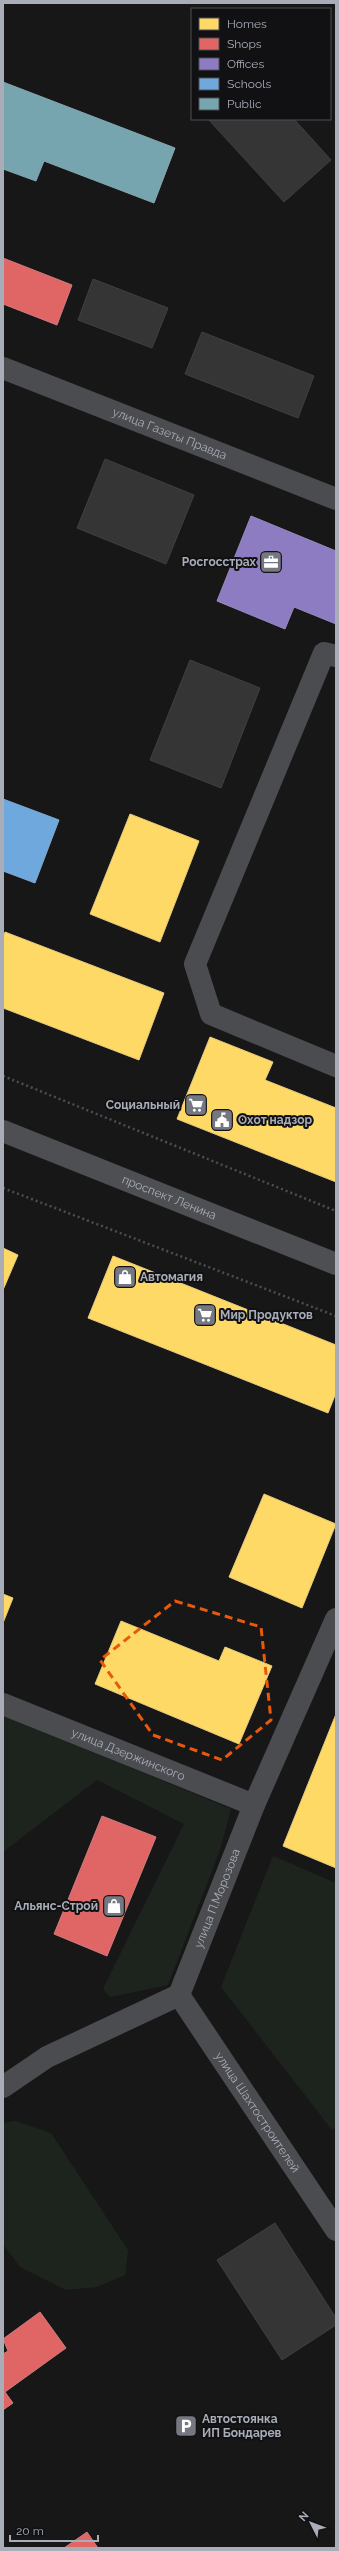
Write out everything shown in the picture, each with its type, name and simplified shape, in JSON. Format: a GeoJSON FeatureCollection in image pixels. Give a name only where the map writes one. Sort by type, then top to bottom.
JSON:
{"type":"FeatureCollection","features":[{"type":"Feature","properties":{"kind":"main road","name":"проспект Ленина"},"geometry":{"type":"LineString","coordinates":[[3,1131],[336,1264]]}},
{"type":"Feature","properties":{"kind":"street","name":"улица Газеты Правда"},"geometry":{"type":"LineString","coordinates":[[3,368],[336,499]]}},
{"type":"Feature","properties":{"kind":"street"},"geometry":{"type":"LineString","coordinates":[[336,656],[324,653],[195,964],[211,1014],[336,1066]]}},
{"type":"Feature","properties":{"kind":"street","name":"улица П.Морозова"},"geometry":{"type":"LineString","coordinates":[[179,1995],[254,1805],[336,1619]]}},
{"type":"Feature","properties":{"kind":"street","name":"улица Дзержинского"},"geometry":{"type":"LineString","coordinates":[[3,1704],[254,1805]]}},
{"type":"Feature","properties":{"kind":"street"},"geometry":{"type":"LineString","coordinates":[[3,2087],[47,2057],[179,1995]]}},
{"type":"Feature","properties":{"kind":"street","name":"улица Шахтостроителей"},"geometry":{"type":"LineString","coordinates":[[179,1995],[336,2230]]}},
{"type":"Feature","properties":{"kind":"street"},"geometry":{"type":"LineString","coordinates":[[315,2198],[336,2207]]}},
{"type":"Feature","properties":{"kind":"path"},"geometry":{"type":"LineString","coordinates":[[3,1076],[336,1211]]}},
{"type":"Feature","properties":{"kind":"path"},"geometry":{"type":"LineString","coordinates":[[3,1188],[336,1316]]}},
{"type":"Feature","properties":{"kind":"highlighted area"},"geometry":{"type":"Polygon","coordinates":[[[175,1601],[261,1627],[271,1720],[222,1760],[153,1735],[100,1660],[175,1601]]]}},
{"type":"Feature","properties":{"kind":"shaded area"},"geometry":{"type":"Polygon","coordinates":[[[3,1715],[231,1809],[220,1850],[168,1985],[110,1997],[103,1989],[184,1824],[97,1780],[3,1852],[3,1715]]]}},
{"type":"Feature","properties":{"kind":"shaded area"},"geometry":{"type":"Polygon","coordinates":[[[273,1856],[336,1883],[336,2127],[332,2130],[221,1987],[273,1856]]]}},
{"type":"Feature","properties":{"kind":"shaded area"},"geometry":{"type":"Polygon","coordinates":[[[15,2121],[51,2133],[128,2250],[125,2275],[97,2287],[66,2290],[20,2267],[3,2244],[3,2123],[15,2121]]]}},
{"type":"Feature","properties":{"kind":"building: Homes"},"geometry":{"type":"Polygon","coordinates":[[[130,814],[199,841],[160,942],[90,914],[130,814]]]}},
{"type":"Feature","properties":{"kind":"building: Homes"},"geometry":{"type":"Polygon","coordinates":[[[5,932],[164,993],[139,1060],[3,1008],[3,937],[5,932]]]}},
{"type":"Feature","properties":{"kind":"building: Homes"},"geometry":{"type":"Polygon","coordinates":[[[210,1037],[273,1062],[265,1080],[336,1108],[336,1182],[177,1119],[210,1037]]]}},
{"type":"Feature","properties":{"kind":"building: Homes"},"geometry":{"type":"Polygon","coordinates":[[[3,1248],[18,1255],[3,1290],[3,1248]]]}},
{"type":"Feature","properties":{"kind":"building: Homes"},"geometry":{"type":"Polygon","coordinates":[[[113,1256],[336,1345],[336,1393],[328,1413],[88,1318],[113,1256]]]}},
{"type":"Feature","properties":{"kind":"building: Homes"},"geometry":{"type":"Polygon","coordinates":[[[264,1494],[336,1524],[302,1608],[229,1577],[264,1494]]]}},
{"type":"Feature","properties":{"kind":"building: Homes"},"geometry":{"type":"Polygon","coordinates":[[[3,1594],[13,1598],[3,1623],[3,1594]]]}},
{"type":"Feature","properties":{"kind":"building: Homes"},"geometry":{"type":"Polygon","coordinates":[[[121,1621],[219,1661],[225,1647],[272,1666],[239,1744],[95,1684],[121,1621]]]}},
{"type":"Feature","properties":{"kind":"building: Homes"},"geometry":{"type":"Polygon","coordinates":[[[336,1714],[336,1868],[283,1846],[336,1714]]]}},
{"type":"Feature","properties":{"kind":"building: Shops"},"geometry":{"type":"Polygon","coordinates":[[[3,258],[72,285],[57,325],[3,304],[3,258]]]}},
{"type":"Feature","properties":{"kind":"building: Shops"},"geometry":{"type":"Polygon","coordinates":[[[102,1816],[156,1837],[107,1956],[54,1934],[102,1816]]]}},
{"type":"Feature","properties":{"kind":"building: Shops"},"geometry":{"type":"Polygon","coordinates":[[[40,2312],[66,2348],[5,2392],[13,2403],[3,2410],[3,2354],[8,2351],[3,2339],[40,2312]]]}},
{"type":"Feature","properties":{"kind":"building: Shops"},"geometry":{"type":"Polygon","coordinates":[[[87,2532],[98,2548],[64,2548],[87,2532]]]}},
{"type":"Feature","properties":{"kind":"building: Offices"},"geometry":{"type":"Polygon","coordinates":[[[251,516],[336,551],[336,624],[294,607],[285,629],[217,601],[251,516]]]}},
{"type":"Feature","properties":{"kind":"building: Schools"},"geometry":{"type":"Polygon","coordinates":[[[3,799],[59,820],[35,883],[3,871],[3,799]]]}},
{"type":"Feature","properties":{"kind":"building: Public"},"geometry":{"type":"Polygon","coordinates":[[[3,82],[175,148],[154,203],[44,161],[36,181],[3,169],[3,82]]]}},
{"type":"Feature","properties":{"kind":"building: Other"},"geometry":{"type":"Polygon","coordinates":[[[209,120],[295,120],[331,160],[284,202],[209,120]]]}},
{"type":"Feature","properties":{"kind":"building: Other"},"geometry":{"type":"Polygon","coordinates":[[[93,279],[168,308],[152,348],[78,320],[93,279]]]}},
{"type":"Feature","properties":{"kind":"building: Other"},"geometry":{"type":"Polygon","coordinates":[[[202,332],[314,376],[298,418],[185,374],[202,332]]]}},
{"type":"Feature","properties":{"kind":"building: Other"},"geometry":{"type":"Polygon","coordinates":[[[105,459],[194,495],[166,564],[77,528],[105,459]]]}},
{"type":"Feature","properties":{"kind":"building: Other"},"geometry":{"type":"Polygon","coordinates":[[[190,660],[260,688],[221,788],[150,760],[190,660]]]}},
{"type":"Feature","properties":{"kind":"building: Other"},"geometry":{"type":"Polygon","coordinates":[[[275,2223],[336,2318],[336,2325],[282,2360],[217,2260],[275,2223]]]}},
{"type":"Feature","properties":{"kind":"place","name":"Росгосстрах"},"geometry":{"type":"Point","coordinates":[271,562]}},
{"type":"Feature","properties":{"kind":"place","name":"Социальный"},"geometry":{"type":"Point","coordinates":[196,1105]}},
{"type":"Feature","properties":{"kind":"place","name":"Охот надзор"},"geometry":{"type":"Point","coordinates":[222,1120]}},
{"type":"Feature","properties":{"kind":"place","name":"Автомагия"},"geometry":{"type":"Point","coordinates":[125,1277]}},
{"type":"Feature","properties":{"kind":"place","name":"Мир Продуктов"},"geometry":{"type":"Point","coordinates":[205,1315]}},
{"type":"Feature","properties":{"kind":"place","name":"Альянс-Строй"},"geometry":{"type":"Point","coordinates":[114,1906]}},
{"type":"Feature","properties":{"kind":"place","name":"Автостоянка ИП Бондарев"},"geometry":{"type":"Point","coordinates":[186,2426]}}]}
